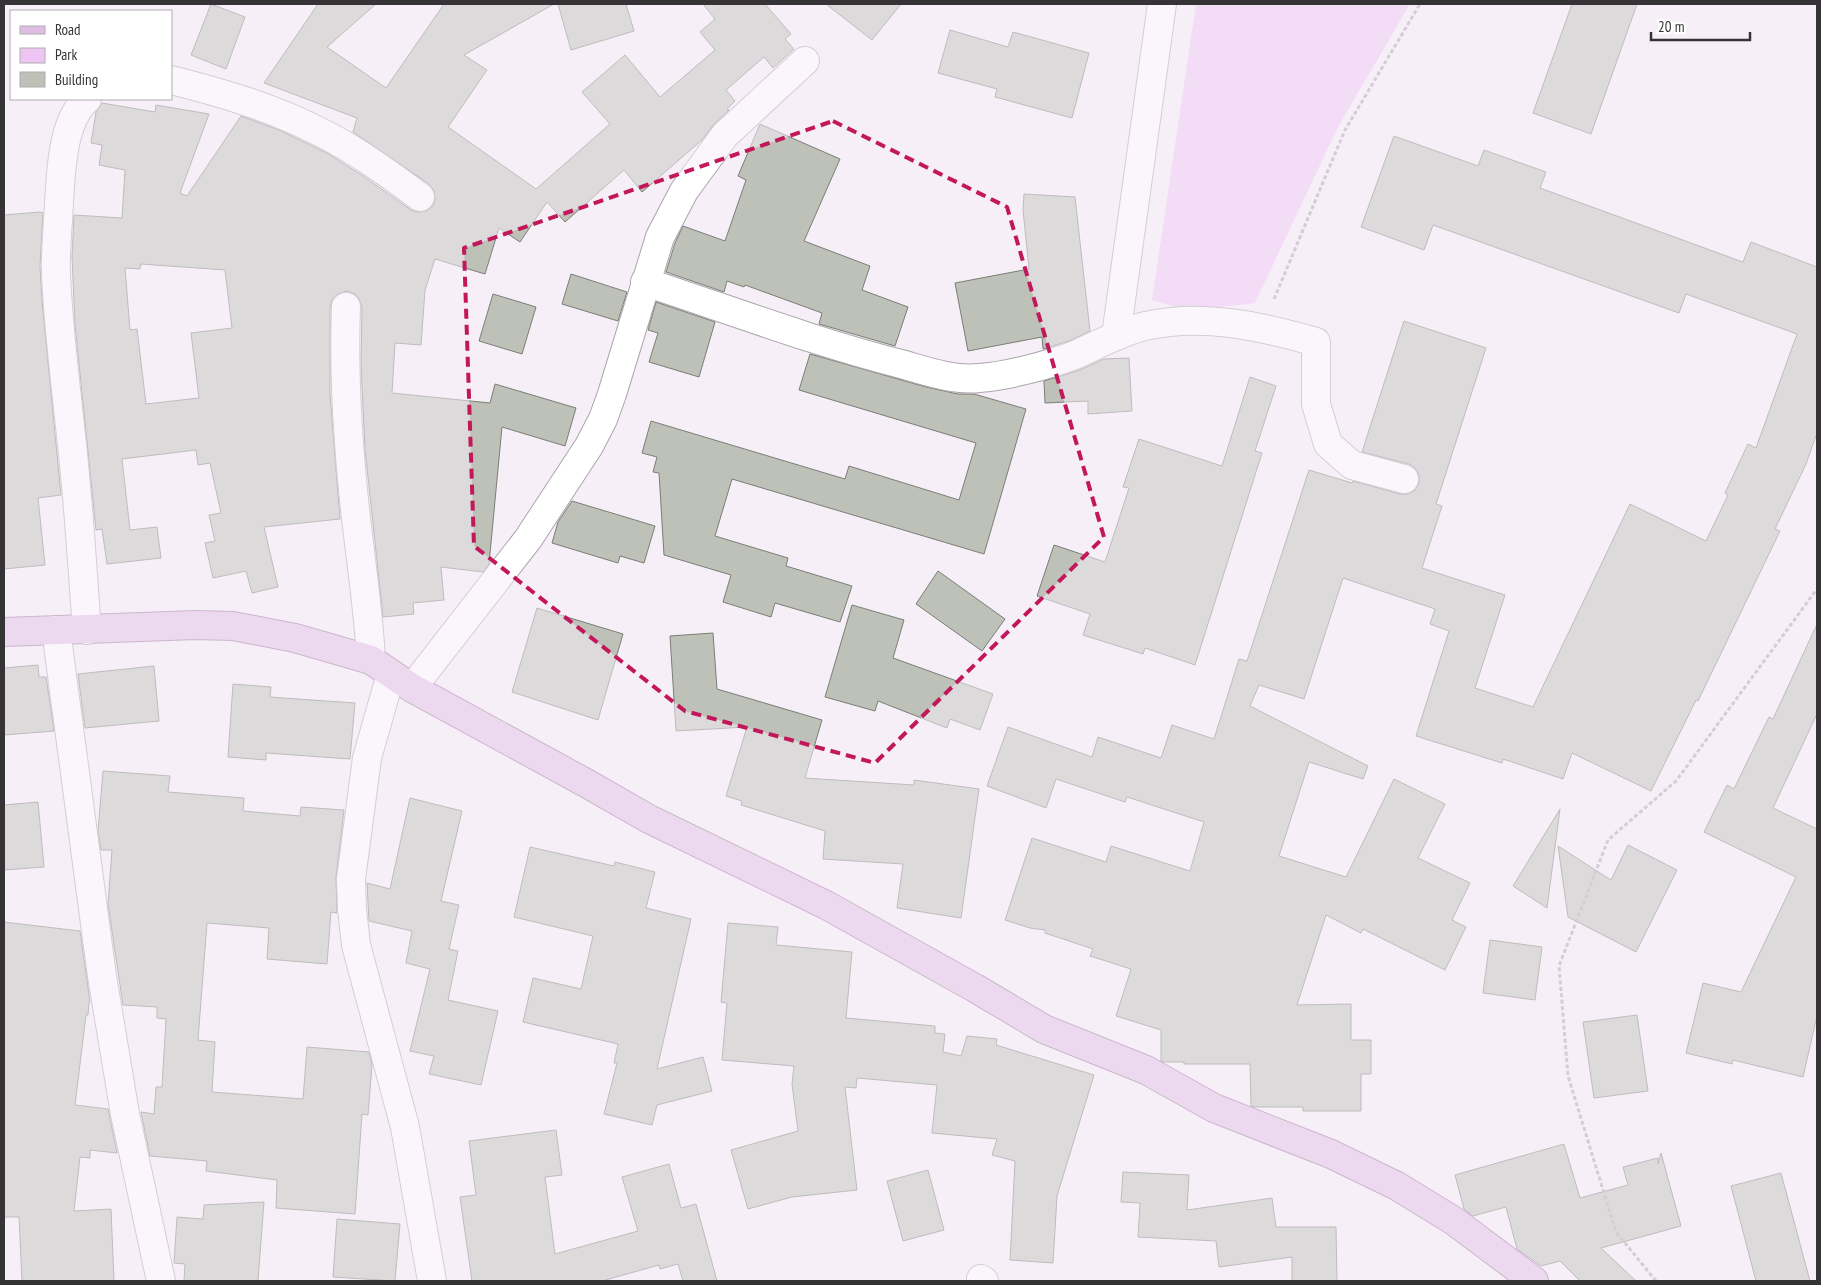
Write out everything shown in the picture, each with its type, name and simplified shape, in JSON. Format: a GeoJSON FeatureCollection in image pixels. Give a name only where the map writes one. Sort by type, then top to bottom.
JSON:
{"type":"FeatureCollection","features":[{"type":"Feature","properties":{"kind":"main road"},"geometry":{"type":"LineString","coordinates":[[4,632],[196,625],[233,626],[296,638],[391,674],[650,819],[826,905],[975,988],[1044,1029],[1146,1070],[1214,1108],[1330,1154],[1397,1186],[1454,1221],[1534,1281]]}},
{"type":"Feature","properties":{"kind":"street"},"geometry":{"type":"LineString","coordinates":[[1116,336],[1162,4]]}},
{"type":"Feature","properties":{"kind":"street"},"geometry":{"type":"LineString","coordinates":[[432,1281],[405,1127],[358,953],[352,909],[351,879],[367,758],[391,674],[528,539],[589,446],[603,419],[642,300],[645,282],[660,237],[684,191],[725,134],[805,61]]}},
{"type":"Feature","properties":{"kind":"street"},"geometry":{"type":"LineString","coordinates":[[172,80],[213,90],[261,106],[322,133],[376,166],[420,197]]}},
{"type":"Feature","properties":{"kind":"street"},"geometry":{"type":"LineString","coordinates":[[85,100],[80,104],[74,116],[64,150],[60,180],[56,272],[88,630]]}},
{"type":"Feature","properties":{"kind":"street"},"geometry":{"type":"LineString","coordinates":[[645,282],[860,354],[948,376],[978,379],[1015,372],[1074,355],[1116,336],[1145,326],[1210,320],[1263,327],[1316,342],[1316,404],[1328,444],[1352,465],[1404,479]]}},
{"type":"Feature","properties":{"kind":"street"},"geometry":{"type":"LineString","coordinates":[[346,307],[344,355],[350,451],[369,621],[391,674]]}},
{"type":"Feature","properties":{"kind":"street"},"geometry":{"type":"LineString","coordinates":[[56,630],[102,976],[125,1114],[161,1281]]}},
{"type":"Feature","properties":{"kind":"path"},"geometry":{"type":"LineString","coordinates":[[1263,327],[1345,130],[1420,4]]}},
{"type":"Feature","properties":{"kind":"path"},"geometry":{"type":"LineString","coordinates":[[1656,1281],[1616,1232],[1568,1076],[1559,966],[1608,840],[1676,781],[1817,589]]}},
{"type":"Feature","properties":{"kind":"highlighted area"},"geometry":{"type":"Polygon","coordinates":[[[833,121],[1007,207],[1104,537],[875,763],[685,711],[474,546],[464,248],[833,121]]]}},
{"type":"Feature","properties":{"kind":"green space"},"geometry":{"type":"Polygon","coordinates":[[[1196,4],[1410,4],[1338,127],[1255,303],[1188,311],[1152,300],[1196,4]]]}},
{"type":"Feature","properties":{"kind":"building"},"geometry":{"type":"Polygon","coordinates":[[[211,4],[245,17],[226,69],[191,55],[211,4]]]}},
{"type":"Feature","properties":{"kind":"building"},"geometry":{"type":"Polygon","coordinates":[[[318,4],[376,4],[327,47],[386,88],[444,4],[554,4],[464,55],[487,70],[448,127],[536,189],[610,124],[582,92],[625,55],[660,97],[715,50],[700,32],[715,19],[703,4],[765,4],[791,34],[785,39],[794,49],[773,68],[764,57],[726,90],[735,101],[727,109],[729,110],[714,124],[702,140],[642,192],[624,170],[565,222],[547,202],[520,242],[499,228],[485,274],[435,259],[425,290],[421,345],[395,343],[392,393],[490,403],[495,384],[576,408],[565,446],[502,427],[489,564],[483,572],[441,567],[444,600],[413,603],[414,614],[383,617],[365,449],[361,364],[362,307],[355,294],[347,291],[338,294],[332,299],[330,307],[330,394],[340,519],[264,527],[278,587],[252,593],[246,571],[213,578],[205,543],[215,541],[209,515],[221,513],[210,463],[198,465],[196,450],[122,459],[130,530],[157,527],[161,558],[107,564],[102,529],[96,530],[75,324],[72,257],[74,215],[122,218],[125,170],[99,165],[102,145],[91,143],[96,112],[102,103],[155,112],[156,105],[209,114],[180,193],[187,196],[241,116],[279,130],[327,153],[411,210],[418,212],[426,211],[433,206],[435,199],[434,191],[429,184],[353,132],[357,118],[264,83],[318,4]],[[141,264],[140,269],[125,268],[130,330],[137,329],[146,404],[199,398],[191,333],[232,328],[225,270],[141,264]]]}},
{"type":"Feature","properties":{"kind":"building"},"geometry":{"type":"Polygon","coordinates":[[[558,4],[626,4],[634,31],[571,50],[558,4]]]}},
{"type":"Feature","properties":{"kind":"building"},"geometry":{"type":"Polygon","coordinates":[[[826,4],[901,4],[872,40],[826,4]]]}},
{"type":"Feature","properties":{"kind":"building"},"geometry":{"type":"Polygon","coordinates":[[[1572,4],[1637,4],[1591,134],[1533,113],[1572,4]]]}},
{"type":"Feature","properties":{"kind":"building"},"geometry":{"type":"Polygon","coordinates":[[[950,30],[1008,47],[1013,32],[1089,53],[1072,118],[995,97],[997,89],[938,73],[950,30]]]}},
{"type":"Feature","properties":{"kind":"building"},"geometry":{"type":"Polygon","coordinates":[[[760,124],[840,159],[804,241],[870,266],[862,290],[908,307],[895,346],[819,324],[822,313],[745,285],[744,287],[727,281],[724,292],[666,272],[675,243],[683,226],[725,241],[746,180],[738,176],[760,124]]]}},
{"type":"Feature","properties":{"kind":"building"},"geometry":{"type":"Polygon","coordinates":[[[1394,136],[1478,166],[1484,150],[1546,172],[1540,188],[1743,262],[1751,242],[1817,267],[1817,433],[1806,464],[1775,529],[1780,531],[1698,701],[1696,700],[1651,791],[1572,753],[1563,779],[1503,759],[1502,763],[1416,736],[1449,631],[1430,624],[1435,609],[1343,578],[1304,699],[1259,685],[1250,706],[1368,766],[1363,779],[1309,762],[1279,856],[1346,877],[1394,779],[1445,804],[1418,858],[1470,883],[1452,920],[1466,927],[1445,970],[1363,929],[1361,933],[1326,915],[1297,1005],[1351,1004],[1351,1040],[1371,1040],[1371,1074],[1361,1074],[1361,1111],[1303,1111],[1303,1107],[1254,1107],[1251,1106],[1250,1064],[1184,1064],[1184,1062],[1161,1061],[1161,1030],[1116,1016],[1131,969],[1090,956],[1093,949],[1045,933],[1045,930],[1030,928],[1005,920],[1032,838],[1106,862],[1111,846],[1190,871],[1204,822],[1127,797],[1125,802],[1056,779],[1046,808],[987,786],[1008,727],[1092,757],[1098,737],[1161,758],[1172,725],[1214,739],[1239,659],[1247,661],[1309,470],[1352,483],[1353,481],[1400,494],[1408,494],[1415,490],[1419,484],[1419,475],[1415,468],[1409,464],[1362,452],[1404,321],[1486,348],[1436,504],[1442,506],[1422,568],[1505,595],[1475,688],[1533,707],[1630,504],[1706,541],[1728,495],[1725,493],[1748,444],[1756,448],[1797,334],[1686,294],[1679,313],[1433,225],[1424,250],[1361,227],[1394,136]]]}},
{"type":"Feature","properties":{"kind":"building"},"geometry":{"type":"Polygon","coordinates":[[[1024,194],[1075,197],[1090,331],[1069,341],[1043,349],[1042,337],[968,351],[955,283],[1029,269],[1023,210],[1024,194]]]}},
{"type":"Feature","properties":{"kind":"building"},"geometry":{"type":"Polygon","coordinates":[[[43,213],[40,266],[42,301],[61,495],[38,498],[45,565],[4,569],[4,215],[43,213]]]}},
{"type":"Feature","properties":{"kind":"building"},"geometry":{"type":"Polygon","coordinates":[[[571,274],[627,292],[618,321],[562,304],[571,274]]]}},
{"type":"Feature","properties":{"kind":"building"},"geometry":{"type":"Polygon","coordinates":[[[493,294],[536,307],[522,354],[479,341],[493,294]]]}},
{"type":"Feature","properties":{"kind":"building"},"geometry":{"type":"Polygon","coordinates":[[[656,302],[715,322],[699,377],[649,362],[658,333],[648,330],[656,302]]]}},
{"type":"Feature","properties":{"kind":"building"},"geometry":{"type":"Polygon","coordinates":[[[810,354],[926,387],[958,394],[974,394],[1026,409],[984,554],[732,479],[715,536],[788,558],[786,566],[852,586],[840,622],[775,603],[771,617],[723,602],[731,575],[664,555],[659,473],[653,472],[657,457],[642,453],[651,421],[845,479],[849,466],[959,500],[976,443],[799,390],[810,354]]]}},
{"type":"Feature","properties":{"kind":"building"},"geometry":{"type":"Polygon","coordinates":[[[1129,358],[1132,411],[1088,414],[1088,401],[1045,403],[1044,381],[1080,370],[1104,359],[1129,358]]]}},
{"type":"Feature","properties":{"kind":"building"},"geometry":{"type":"Polygon","coordinates":[[[1250,377],[1276,386],[1255,451],[1262,453],[1195,665],[1145,648],[1143,654],[1083,635],[1090,614],[1037,596],[1054,545],[1105,562],[1129,488],[1123,487],[1139,439],[1222,466],[1250,377]]]}},
{"type":"Feature","properties":{"kind":"building"},"geometry":{"type":"Polygon","coordinates":[[[572,501],[655,526],[644,563],[620,556],[618,563],[552,543],[558,522],[572,501]]]}},
{"type":"Feature","properties":{"kind":"building"},"geometry":{"type":"Polygon","coordinates":[[[938,571],[1005,619],[982,651],[916,604],[938,571]]]}},
{"type":"Feature","properties":{"kind":"building"},"geometry":{"type":"Polygon","coordinates":[[[852,605],[904,620],[893,658],[993,694],[980,730],[950,719],[947,728],[878,701],[875,711],[825,697],[852,605]]]}},
{"type":"Feature","properties":{"kind":"building"},"geometry":{"type":"Polygon","coordinates":[[[537,608],[623,634],[598,720],[512,692],[537,608]]]}},
{"type":"Feature","properties":{"kind":"building"},"geometry":{"type":"Polygon","coordinates":[[[1817,624],[1817,714],[1773,808],[1817,829],[1817,1016],[1803,1077],[1733,1060],[1732,1064],[1686,1053],[1703,983],[1741,992],[1796,877],[1704,832],[1727,785],[1734,789],[1769,717],[1773,719],[1817,624]]]}},
{"type":"Feature","properties":{"kind":"building"},"geometry":{"type":"Polygon","coordinates":[[[713,633],[717,689],[822,720],[805,778],[914,785],[914,780],[979,789],[961,918],[897,908],[903,864],[823,859],[825,831],[741,805],[742,801],[726,796],[747,727],[676,731],[670,636],[713,633]]]}},
{"type":"Feature","properties":{"kind":"building"},"geometry":{"type":"Polygon","coordinates":[[[38,665],[39,677],[46,677],[54,731],[4,735],[4,668],[38,665]]]}},
{"type":"Feature","properties":{"kind":"building"},"geometry":{"type":"Polygon","coordinates":[[[154,666],[159,721],[85,728],[78,674],[154,666]]]}},
{"type":"Feature","properties":{"kind":"building"},"geometry":{"type":"Polygon","coordinates":[[[233,684],[271,687],[270,697],[355,703],[350,759],[266,753],[266,760],[228,757],[233,684]]]}},
{"type":"Feature","properties":{"kind":"building"},"geometry":{"type":"Polygon","coordinates":[[[103,771],[170,776],[168,792],[244,798],[243,811],[300,816],[301,807],[344,810],[336,877],[337,913],[331,912],[327,964],[267,959],[269,928],[207,923],[198,1040],[215,1042],[212,1092],[303,1099],[307,1047],[369,1052],[372,1065],[368,1115],[362,1114],[355,1214],[276,1208],[277,1180],[206,1171],[207,1161],[150,1156],[141,1112],[154,1114],[156,1087],[162,1087],[166,1019],[157,1018],[157,1007],[123,1005],[108,904],[112,850],[101,850],[98,831],[103,771]]]}},
{"type":"Feature","properties":{"kind":"building"},"geometry":{"type":"Polygon","coordinates":[[[410,798],[462,811],[441,901],[459,905],[449,949],[458,951],[448,1000],[498,1011],[481,1085],[429,1074],[434,1056],[410,1051],[430,969],[406,963],[412,931],[369,921],[367,883],[390,889],[410,798]]]}},
{"type":"Feature","properties":{"kind":"building"},"geometry":{"type":"Polygon","coordinates":[[[38,802],[44,867],[4,870],[4,805],[38,802]]]}},
{"type":"Feature","properties":{"kind":"building"},"geometry":{"type":"Polygon","coordinates":[[[1560,809],[1547,908],[1513,886],[1560,809]]]}},
{"type":"Feature","properties":{"kind":"building"},"geometry":{"type":"Polygon","coordinates":[[[1628,845],[1677,870],[1636,952],[1568,917],[1558,846],[1611,880],[1628,845]]]}},
{"type":"Feature","properties":{"kind":"building"},"geometry":{"type":"Polygon","coordinates":[[[530,847],[614,866],[615,862],[655,872],[646,908],[691,919],[657,1069],[703,1057],[712,1091],[657,1105],[652,1125],[604,1114],[617,1063],[614,1063],[618,1044],[523,1022],[533,978],[581,989],[593,936],[514,917],[530,847]]]}},
{"type":"Feature","properties":{"kind":"building"},"geometry":{"type":"Polygon","coordinates":[[[4,922],[80,931],[90,1002],[88,1015],[86,1015],[75,1105],[108,1109],[117,1153],[90,1150],[90,1158],[80,1157],[74,1211],[111,1209],[114,1281],[22,1281],[19,1217],[4,1217],[4,922]]]}},
{"type":"Feature","properties":{"kind":"building"},"geometry":{"type":"Polygon","coordinates":[[[728,923],[778,927],[776,945],[852,952],[846,1018],[935,1026],[935,1033],[945,1034],[943,1052],[961,1056],[967,1036],[997,1039],[996,1045],[1094,1075],[1057,1196],[1053,1263],[1010,1260],[1015,1161],[992,1155],[997,1139],[932,1133],[937,1085],[857,1078],[856,1088],[845,1087],[857,1190],[792,1197],[748,1209],[731,1150],[798,1131],[792,1084],[794,1066],[722,1060],[727,1003],[721,1002],[728,923]]]}},
{"type":"Feature","properties":{"kind":"building"},"geometry":{"type":"Polygon","coordinates":[[[1490,940],[1542,947],[1535,1000],[1483,993],[1490,940]]]}},
{"type":"Feature","properties":{"kind":"building"},"geometry":{"type":"Polygon","coordinates":[[[1637,1015],[1648,1091],[1594,1098],[1583,1022],[1637,1015]]]}},
{"type":"Feature","properties":{"kind":"building"},"geometry":{"type":"Polygon","coordinates":[[[556,1130],[562,1175],[545,1177],[555,1254],[638,1231],[622,1177],[669,1164],[681,1208],[696,1204],[717,1281],[683,1281],[678,1264],[660,1269],[659,1265],[602,1281],[472,1281],[460,1197],[476,1195],[469,1141],[556,1130]]]}},
{"type":"Feature","properties":{"kind":"building"},"geometry":{"type":"Polygon","coordinates":[[[1564,1144],[1580,1198],[1628,1185],[1623,1167],[1658,1158],[1658,1164],[1661,1153],[1681,1226],[1601,1248],[1636,1281],[1580,1281],[1560,1261],[1541,1266],[1517,1249],[1506,1207],[1473,1216],[1464,1209],[1455,1175],[1564,1144]]]}},
{"type":"Feature","properties":{"kind":"building"},"geometry":{"type":"Polygon","coordinates":[[[928,1170],[944,1230],[903,1241],[887,1181],[928,1170]]]}},
{"type":"Feature","properties":{"kind":"building"},"geometry":{"type":"Polygon","coordinates":[[[1123,1172],[1189,1175],[1187,1210],[1272,1198],[1276,1227],[1336,1227],[1337,1281],[1292,1281],[1292,1257],[1219,1267],[1216,1241],[1138,1237],[1140,1203],[1121,1202],[1123,1172]]]}},
{"type":"Feature","properties":{"kind":"building"},"geometry":{"type":"Polygon","coordinates":[[[1781,1173],[1810,1281],[1756,1281],[1731,1186],[1781,1173]]]}},
{"type":"Feature","properties":{"kind":"building"},"geometry":{"type":"Polygon","coordinates":[[[264,1202],[258,1281],[184,1281],[185,1264],[174,1263],[177,1217],[203,1219],[204,1205],[264,1202]]]}},
{"type":"Feature","properties":{"kind":"building"},"geometry":{"type":"Polygon","coordinates":[[[337,1219],[400,1224],[395,1281],[333,1277],[337,1219]]]}}]}
